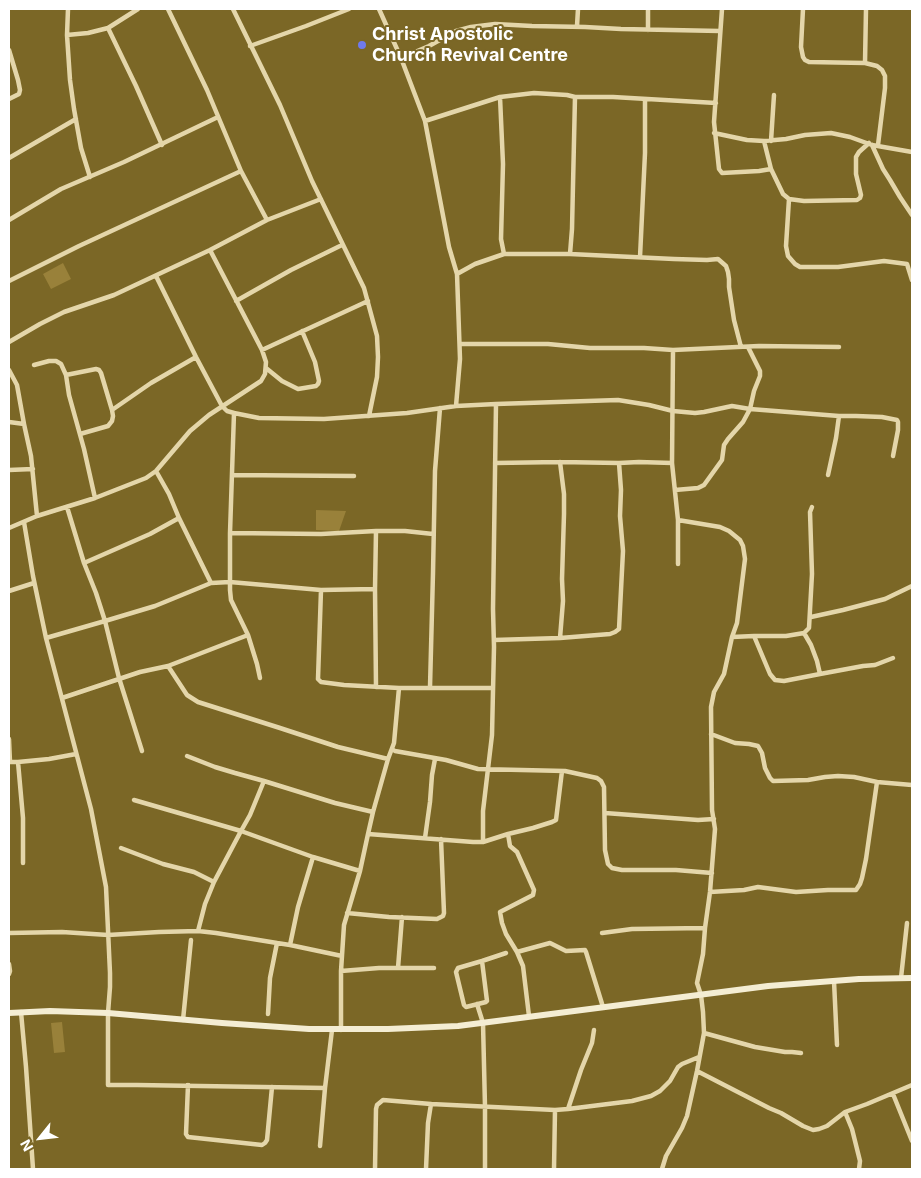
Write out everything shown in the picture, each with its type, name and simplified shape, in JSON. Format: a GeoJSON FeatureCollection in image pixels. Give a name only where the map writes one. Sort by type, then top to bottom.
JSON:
{"type":"FeatureCollection","features":[{"type":"Feature","properties":{"kind":"main road"},"geometry":{"type":"LineString","coordinates":[[9,1013],[50,1011],[108,1013],[332,1030],[458,1026],[768,986],[859,979],[912,978]]}},
{"type":"Feature","properties":{"kind":"street"},"geometry":{"type":"LineString","coordinates":[[68,9],[70,80],[81,148],[90,177]]}},
{"type":"Feature","properties":{"kind":"street"},"geometry":{"type":"LineString","coordinates":[[68,35],[108,28],[138,9]]}},
{"type":"Feature","properties":{"kind":"street"},"geometry":{"type":"LineString","coordinates":[[168,9],[189,51],[241,171],[267,220]]}},
{"type":"Feature","properties":{"kind":"street"},"geometry":{"type":"LineString","coordinates":[[233,9],[280,106],[368,301],[377,336],[378,357],[377,377],[369,416]]}},
{"type":"Feature","properties":{"kind":"street"},"geometry":{"type":"LineString","coordinates":[[250,46],[349,9]]}},
{"type":"Feature","properties":{"kind":"street"},"geometry":{"type":"LineString","coordinates":[[379,9],[425,121],[449,247],[458,274],[460,359],[456,406]]}},
{"type":"Feature","properties":{"kind":"street"},"geometry":{"type":"LineString","coordinates":[[577,26],[578,9]]}},
{"type":"Feature","properties":{"kind":"street"},"geometry":{"type":"LineString","coordinates":[[648,9],[648,30]]}},
{"type":"Feature","properties":{"kind":"street"},"geometry":{"type":"LineString","coordinates":[[722,9],[714,122],[719,169],[722,173],[771,170]]}},
{"type":"Feature","properties":{"kind":"street"},"geometry":{"type":"LineString","coordinates":[[803,9],[800,47],[805,60],[809,62],[865,64],[877,66],[882,70],[885,76],[884,107],[878,146]]}},
{"type":"Feature","properties":{"kind":"street"},"geometry":{"type":"LineString","coordinates":[[865,64],[866,9]]}},
{"type":"Feature","properties":{"kind":"street"},"geometry":{"type":"LineString","coordinates":[[400,58],[429,46],[456,31],[494,24],[720,32]]}},
{"type":"Feature","properties":{"kind":"street"},"geometry":{"type":"LineString","coordinates":[[108,28],[162,145]]}},
{"type":"Feature","properties":{"kind":"street"},"geometry":{"type":"LineString","coordinates":[[9,50],[20,90],[19,94],[9,98]]}},
{"type":"Feature","properties":{"kind":"street"},"geometry":{"type":"LineString","coordinates":[[425,121],[500,96],[534,93],[567,94],[575,97],[716,103]]}},
{"type":"Feature","properties":{"kind":"street"},"geometry":{"type":"LineString","coordinates":[[771,141],[774,95]]}},
{"type":"Feature","properties":{"kind":"street"},"geometry":{"type":"LineString","coordinates":[[500,96],[503,164],[501,239],[504,254]]}},
{"type":"Feature","properties":{"kind":"street"},"geometry":{"type":"LineString","coordinates":[[570,254],[575,97]]}},
{"type":"Feature","properties":{"kind":"street"},"geometry":{"type":"LineString","coordinates":[[640,257],[645,153],[645,99]]}},
{"type":"Feature","properties":{"kind":"street"},"geometry":{"type":"LineString","coordinates":[[9,220],[61,190],[162,145],[218,117]]}},
{"type":"Feature","properties":{"kind":"street"},"geometry":{"type":"LineString","coordinates":[[9,158],[76,119]]}},
{"type":"Feature","properties":{"kind":"street"},"geometry":{"type":"LineString","coordinates":[[714,133],[764,142],[831,133],[878,146],[912,152]]}},
{"type":"Feature","properties":{"kind":"street"},"geometry":{"type":"LineString","coordinates":[[764,142],[771,170],[783,194],[789,199],[804,201],[858,200],[861,195],[856,174],[856,157],[859,152],[870,144]]}},
{"type":"Feature","properties":{"kind":"street"},"geometry":{"type":"LineString","coordinates":[[870,144],[912,215]]}},
{"type":"Feature","properties":{"kind":"street"},"geometry":{"type":"LineString","coordinates":[[9,282],[79,246],[241,171]]}},
{"type":"Feature","properties":{"kind":"street"},"geometry":{"type":"LineString","coordinates":[[9,342],[64,312],[114,295],[210,250],[267,220],[321,199]]}},
{"type":"Feature","properties":{"kind":"street"},"geometry":{"type":"LineString","coordinates":[[789,199],[786,246],[788,256],[795,264],[800,267],[838,267],[884,261],[910,263],[912,280]]}},
{"type":"Feature","properties":{"kind":"street"},"geometry":{"type":"LineString","coordinates":[[236,301],[291,270],[342,245]]}},
{"type":"Feature","properties":{"kind":"street"},"geometry":{"type":"LineString","coordinates":[[9,528],[37,516],[95,498],[146,478],[156,471],[190,431],[209,414],[261,380],[266,368],[262,350],[210,250]]}},
{"type":"Feature","properties":{"kind":"street"},"geometry":{"type":"LineString","coordinates":[[458,274],[475,264],[504,254],[570,254],[718,260],[726,266],[730,279],[729,287],[734,320],[741,347]]}},
{"type":"Feature","properties":{"kind":"street"},"geometry":{"type":"LineString","coordinates":[[156,276],[222,406],[234,414],[259,418],[324,419],[407,413],[456,406],[618,400],[673,411],[695,413],[732,406],[839,416],[882,417],[897,420],[898,430],[893,456]]}},
{"type":"Feature","properties":{"kind":"street"},"geometry":{"type":"LineString","coordinates":[[262,350],[368,301]]}},
{"type":"Feature","properties":{"kind":"street"},"geometry":{"type":"LineString","coordinates":[[266,368],[282,381],[298,389],[318,384],[315,362],[302,331]]}},
{"type":"Feature","properties":{"kind":"street"},"geometry":{"type":"LineString","coordinates":[[460,344],[548,344],[590,348],[673,350],[741,347],[839,347]]}},
{"type":"Feature","properties":{"kind":"street"},"geometry":{"type":"LineString","coordinates":[[675,490],[698,488],[704,485],[722,460],[724,445],[743,422],[750,409],[760,371],[748,347]]}},
{"type":"Feature","properties":{"kind":"street"},"geometry":{"type":"LineString","coordinates":[[673,350],[672,463],[678,520],[678,564]]}},
{"type":"Feature","properties":{"kind":"street"},"geometry":{"type":"LineString","coordinates":[[112,410],[151,383],[196,357]]}},
{"type":"Feature","properties":{"kind":"street"},"geometry":{"type":"LineString","coordinates":[[34,365],[49,361],[56,361],[61,364],[66,375],[69,395],[95,498]]}},
{"type":"Feature","properties":{"kind":"street"},"geometry":{"type":"LineString","coordinates":[[9,370],[17,385],[31,456],[37,516]]}},
{"type":"Feature","properties":{"kind":"street"},"geometry":{"type":"LineString","coordinates":[[66,375],[99,370],[112,410],[112,422],[108,426],[80,434]]}},
{"type":"Feature","properties":{"kind":"street"},"geometry":{"type":"LineString","coordinates":[[483,842],[483,811],[492,735],[496,404]]}},
{"type":"Feature","properties":{"kind":"street"},"geometry":{"type":"LineString","coordinates":[[430,687],[435,471],[440,408]]}},
{"type":"Feature","properties":{"kind":"street"},"geometry":{"type":"LineString","coordinates":[[234,414],[230,590],[231,600],[248,636],[260,678]]}},
{"type":"Feature","properties":{"kind":"street"},"geometry":{"type":"LineString","coordinates":[[828,475],[839,416]]}},
{"type":"Feature","properties":{"kind":"street"},"geometry":{"type":"LineString","coordinates":[[9,422],[24,424]]}},
{"type":"Feature","properties":{"kind":"street"},"geometry":{"type":"LineString","coordinates":[[560,462],[564,494],[563,601],[560,638]]}},
{"type":"Feature","properties":{"kind":"street"},"geometry":{"type":"LineString","coordinates":[[494,463],[672,463]]}},
{"type":"Feature","properties":{"kind":"street"},"geometry":{"type":"LineString","coordinates":[[494,640],[577,637],[616,632],[620,611],[623,551],[619,463]]}},
{"type":"Feature","properties":{"kind":"street"},"geometry":{"type":"LineString","coordinates":[[9,470],[33,470]]}},
{"type":"Feature","properties":{"kind":"street"},"geometry":{"type":"LineString","coordinates":[[156,471],[169,494],[211,583]]}},
{"type":"Feature","properties":{"kind":"street"},"geometry":{"type":"LineString","coordinates":[[232,475],[354,476]]}},
{"type":"Feature","properties":{"kind":"street"},"geometry":{"type":"LineString","coordinates":[[67,507],[84,563],[105,621],[119,678],[142,751]]}},
{"type":"Feature","properties":{"kind":"street"},"geometry":{"type":"LineString","coordinates":[[732,637],[786,636],[804,633],[809,628],[812,554],[810,512],[812,507]]}},
{"type":"Feature","properties":{"kind":"street"},"geometry":{"type":"LineString","coordinates":[[84,563],[150,534],[179,518]]}},
{"type":"Feature","properties":{"kind":"street"},"geometry":{"type":"LineString","coordinates":[[662,1169],[666,1156],[687,1116],[704,1033],[701,995],[697,984],[703,954],[715,829],[712,810],[711,707],[714,692],[724,674],[737,623],[745,560],[740,540],[729,532],[720,527],[678,520]]}},
{"type":"Feature","properties":{"kind":"street"},"geometry":{"type":"LineString","coordinates":[[24,522],[34,583],[46,638],[91,809],[106,887],[110,987],[108,1085],[325,1088]]}},
{"type":"Feature","properties":{"kind":"street"},"geometry":{"type":"LineString","coordinates":[[376,531],[376,687]]}},
{"type":"Feature","properties":{"kind":"street"},"geometry":{"type":"LineString","coordinates":[[230,533],[321,534],[405,531],[433,534]]}},
{"type":"Feature","properties":{"kind":"street"},"geometry":{"type":"LineString","coordinates":[[46,638],[162,603],[211,583],[230,582],[321,590],[375,589]]}},
{"type":"Feature","properties":{"kind":"street"},"geometry":{"type":"LineString","coordinates":[[9,591],[34,583]]}},
{"type":"Feature","properties":{"kind":"street"},"geometry":{"type":"LineString","coordinates":[[810,617],[885,599],[912,586]]}},
{"type":"Feature","properties":{"kind":"street"},"geometry":{"type":"LineString","coordinates":[[321,590],[318,679],[324,683],[399,688],[493,688]]}},
{"type":"Feature","properties":{"kind":"street"},"geometry":{"type":"LineString","coordinates":[[804,633],[817,661],[820,674]]}},
{"type":"Feature","properties":{"kind":"street"},"geometry":{"type":"LineString","coordinates":[[62,698],[119,678],[168,666],[248,636]]}},
{"type":"Feature","properties":{"kind":"street"},"geometry":{"type":"LineString","coordinates":[[754,636],[770,674],[775,680],[784,681],[874,665],[893,658]]}},
{"type":"Feature","properties":{"kind":"street"},"geometry":{"type":"LineString","coordinates":[[168,666],[187,695],[198,702],[338,747],[388,759]]}},
{"type":"Feature","properties":{"kind":"street"},"geometry":{"type":"LineString","coordinates":[[341,1030],[341,971],[344,925],[360,871],[373,812],[394,743],[399,688]]}},
{"type":"Feature","properties":{"kind":"street"},"geometry":{"type":"LineString","coordinates":[[711,734],[735,743],[758,746],[762,753],[765,768],[773,781],[808,780],[838,776],[912,785]]}},
{"type":"Feature","properties":{"kind":"street"},"geometry":{"type":"LineString","coordinates":[[9,739],[9,762],[48,759],[76,754]]}},
{"type":"Feature","properties":{"kind":"street"},"geometry":{"type":"LineString","coordinates":[[392,750],[446,760],[478,769],[562,771],[597,778],[604,787],[605,850],[608,864],[612,868],[712,873]]}},
{"type":"Feature","properties":{"kind":"street"},"geometry":{"type":"LineString","coordinates":[[187,756],[222,769],[335,803],[373,812]]}},
{"type":"Feature","properties":{"kind":"street"},"geometry":{"type":"LineString","coordinates":[[425,838],[435,759]]}},
{"type":"Feature","properties":{"kind":"street"},"geometry":{"type":"LineString","coordinates":[[18,762],[23,818],[23,863]]}},
{"type":"Feature","properties":{"kind":"street"},"geometry":{"type":"LineString","coordinates":[[368,834],[483,842],[552,822],[556,820],[562,771]]}},
{"type":"Feature","properties":{"kind":"street"},"geometry":{"type":"LineString","coordinates":[[198,931],[205,904],[214,882],[250,814],[264,781]]}},
{"type":"Feature","properties":{"kind":"street"},"geometry":{"type":"LineString","coordinates":[[710,892],[744,890],[758,887],[796,892],[856,890],[862,878],[866,859],[877,782]]}},
{"type":"Feature","properties":{"kind":"street"},"geometry":{"type":"LineString","coordinates":[[134,800],[241,831],[313,857],[360,871]]}},
{"type":"Feature","properties":{"kind":"street"},"geometry":{"type":"LineString","coordinates":[[605,813],[698,820],[714,819]]}},
{"type":"Feature","properties":{"kind":"street"},"geometry":{"type":"LineString","coordinates":[[508,834],[510,846],[517,852],[534,890],[533,895],[500,912],[506,934],[518,952],[523,966],[529,1016]]}},
{"type":"Feature","properties":{"kind":"street"},"geometry":{"type":"LineString","coordinates":[[347,913],[437,919],[443,916],[441,840]]}},
{"type":"Feature","properties":{"kind":"street"},"geometry":{"type":"LineString","coordinates":[[121,848],[163,864],[194,872],[214,882]]}},
{"type":"Feature","properties":{"kind":"street"},"geometry":{"type":"LineString","coordinates":[[290,944],[298,907],[313,857]]}},
{"type":"Feature","properties":{"kind":"street"},"geometry":{"type":"LineString","coordinates":[[398,968],[402,917]]}},
{"type":"Feature","properties":{"kind":"street"},"geometry":{"type":"LineString","coordinates":[[901,978],[907,923]]}},
{"type":"Feature","properties":{"kind":"street"},"geometry":{"type":"LineString","coordinates":[[602,932],[632,929],[705,928]]}},
{"type":"Feature","properties":{"kind":"street"},"geometry":{"type":"LineString","coordinates":[[9,933],[62,932],[108,935],[198,931],[290,944],[342,956]]}},
{"type":"Feature","properties":{"kind":"street"},"geometry":{"type":"LineString","coordinates":[[183,1020],[191,940]]}},
{"type":"Feature","properties":{"kind":"street"},"geometry":{"type":"LineString","coordinates":[[268,1014],[270,978],[277,943]]}},
{"type":"Feature","properties":{"kind":"street"},"geometry":{"type":"LineString","coordinates":[[518,952],[550,943],[566,951],[585,950],[602,1007]]}},
{"type":"Feature","properties":{"kind":"street"},"geometry":{"type":"LineString","coordinates":[[482,961],[488,998],[486,1002],[468,1007],[465,1006],[456,970],[458,968],[506,953]]}},
{"type":"Feature","properties":{"kind":"street"},"geometry":{"type":"LineString","coordinates":[[9,964],[9,974]]}},
{"type":"Feature","properties":{"kind":"street"},"geometry":{"type":"LineString","coordinates":[[341,971],[379,968],[434,968]]}},
{"type":"Feature","properties":{"kind":"street"},"geometry":{"type":"LineString","coordinates":[[834,981],[837,1045]]}},
{"type":"Feature","properties":{"kind":"street"},"geometry":{"type":"LineString","coordinates":[[477,1004],[482,1023],[485,1169]]}},
{"type":"Feature","properties":{"kind":"street"},"geometry":{"type":"LineString","coordinates":[[21,1012],[32,1169]]}},
{"type":"Feature","properties":{"kind":"street"},"geometry":{"type":"LineString","coordinates":[[320,1146],[332,1030]]}},
{"type":"Feature","properties":{"kind":"street"},"geometry":{"type":"LineString","coordinates":[[568,1109],[592,1043],[594,1030]]}},
{"type":"Feature","properties":{"kind":"street"},"geometry":{"type":"LineString","coordinates":[[704,1033],[755,1047],[801,1053]]}},
{"type":"Feature","properties":{"kind":"street"},"geometry":{"type":"LineString","coordinates":[[375,1169],[377,1105],[383,1100],[555,1110],[632,1101],[651,1096],[660,1091],[670,1081],[678,1067],[686,1061],[699,1057]]}},
{"type":"Feature","properties":{"kind":"street"},"geometry":{"type":"LineString","coordinates":[[697,1071],[813,1130],[827,1126],[845,1112],[892,1094],[912,1084]]}},
{"type":"Feature","properties":{"kind":"street"},"geometry":{"type":"LineString","coordinates":[[188,1085],[186,1136],[262,1145],[267,1140],[272,1087]]}},
{"type":"Feature","properties":{"kind":"street"},"geometry":{"type":"LineString","coordinates":[[892,1094],[912,1141]]}},
{"type":"Feature","properties":{"kind":"street"},"geometry":{"type":"LineString","coordinates":[[426,1169],[428,1123],[431,1104]]}},
{"type":"Feature","properties":{"kind":"street"},"geometry":{"type":"LineString","coordinates":[[554,1169],[555,1110]]}},
{"type":"Feature","properties":{"kind":"street"},"geometry":{"type":"LineString","coordinates":[[845,1112],[860,1161],[858,1169]]}},
{"type":"Feature","properties":{"kind":"shaded area"},"geometry":{"type":"Polygon","coordinates":[[[63,263],[71,279],[51,289],[43,274],[63,263]]]}},
{"type":"Feature","properties":{"kind":"shaded area"},"geometry":{"type":"Polygon","coordinates":[[[316,510],[346,511],[339,531],[316,530],[316,510]]]}},
{"type":"Feature","properties":{"kind":"shaded area"},"geometry":{"type":"Polygon","coordinates":[[[62,1022],[65,1052],[54,1053],[51,1023],[62,1022]]]}},
{"type":"Feature","properties":{"kind":"place","name":"Christ Apostolic Church Revival Centre"},"geometry":{"type":"Point","coordinates":[362,45]}}]}
